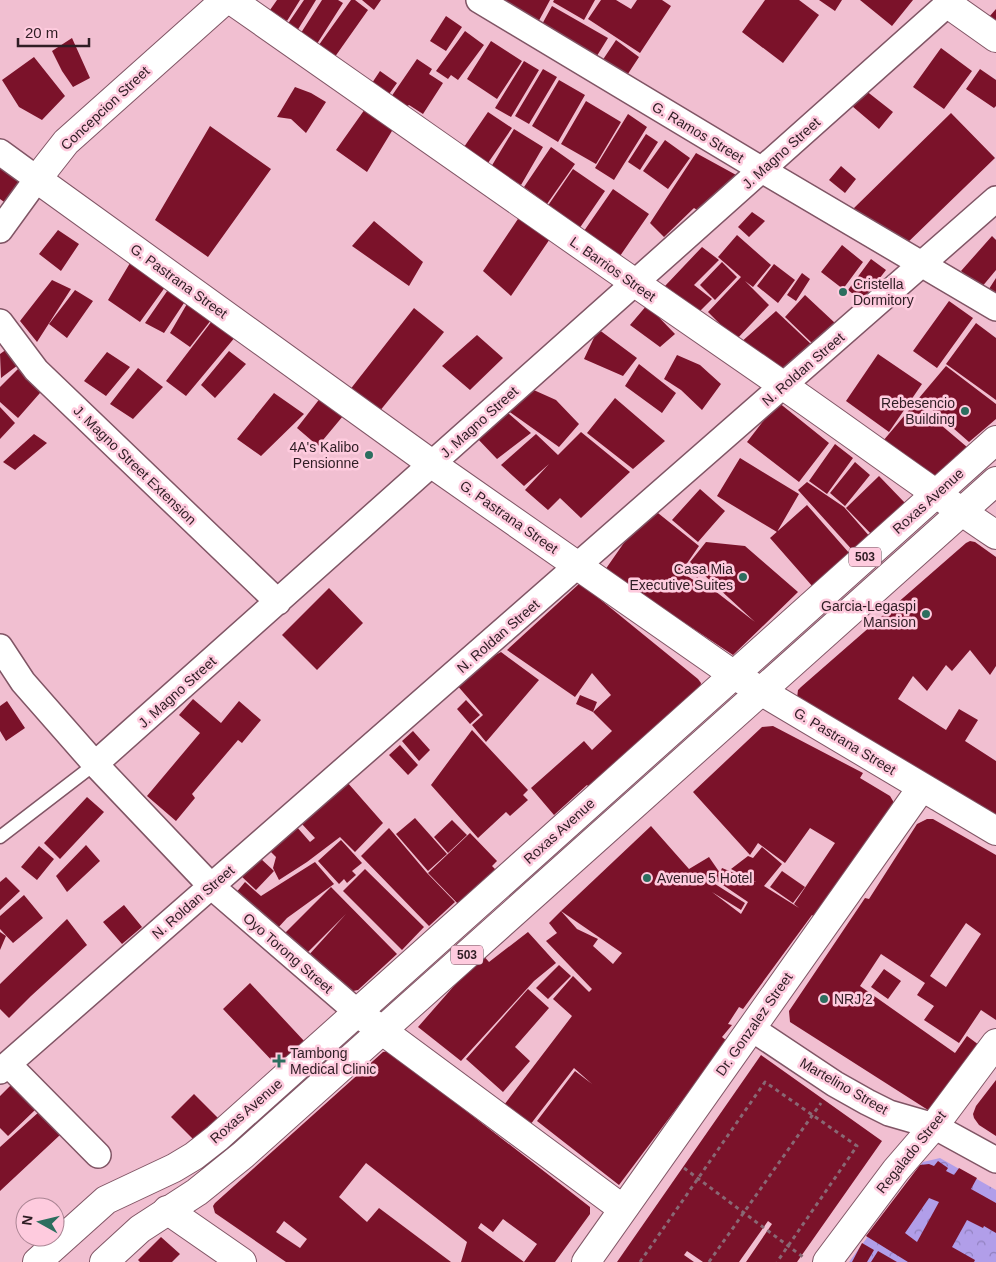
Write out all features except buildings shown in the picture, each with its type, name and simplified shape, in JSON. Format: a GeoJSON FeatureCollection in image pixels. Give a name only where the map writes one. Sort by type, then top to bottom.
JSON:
{"type":"FeatureCollection","features":[{"type":"Feature","properties":{"kind":"street","name":"Concepcion Street"},"geometry":{"type":"LineString","coordinates":[[0,230],[66,142],[225,0]]}},
{"type":"Feature","properties":{"kind":"street","name":"L. Barrios Street"},"geometry":{"type":"LineString","coordinates":[[231,0],[634,284],[996,535]]}},
{"type":"Feature","properties":{"kind":"street","name":"G. Ramos Street"},"geometry":{"type":"LineString","coordinates":[[480,0],[996,308]]}},
{"type":"Feature","properties":{"kind":"street"},"geometry":{"type":"LineString","coordinates":[[950,2],[996,38]]}},
{"type":"Feature","properties":{"kind":"street","name":"J. Magno Street"},"geometry":{"type":"LineString","coordinates":[[95,764],[950,2]]}},
{"type":"Feature","properties":{"kind":"street"},"geometry":{"type":"LineString","coordinates":[[0,152],[37,179]]}},
{"type":"Feature","properties":{"kind":"street","name":"G. Pastrana Street"},"geometry":{"type":"LineString","coordinates":[[37,179],[432,464],[734,675],[996,831]]}},
{"type":"Feature","properties":{"kind":"street","name":"N. Roldan Street"},"geometry":{"type":"LineString","coordinates":[[3,1064],[579,566],[996,199]]}},
{"type":"Feature","properties":{"kind":"street","name":"J. Magno Street Extension"},"geometry":{"type":"LineString","coordinates":[[0,322],[36,370],[278,602]]}},
{"type":"Feature","properties":{"kind":"street","name":"Roxas Avenue"},"geometry":{"type":"LineString","coordinates":[[37,1262],[106,1200],[174,1168],[194,1156],[217,1138],[996,440]]}},
{"type":"Feature","properties":{"kind":"street","name":"503"},"geometry":{"type":"LineString","coordinates":[[104,1262],[140,1229],[218,1176],[996,481]]}},
{"type":"Feature","properties":{"kind":"street","name":"Oyo Torong Street"},"geometry":{"type":"LineString","coordinates":[[0,647],[23,682],[95,764],[211,886],[357,1012],[623,1209]]}},
{"type":"Feature","properties":{"kind":"street","name":"Dr. Gonzalez Street"},"geometry":{"type":"LineString","coordinates":[[586,1262],[922,787]]}},
{"type":"Feature","properties":{"kind":"street","name":"Martelino Street"},"geometry":{"type":"LineString","coordinates":[[751,1028],[836,1084],[889,1113],[934,1126],[996,1160]]}},
{"type":"Feature","properties":{"kind":"street","name":"Regalado Street"},"geometry":{"type":"LineString","coordinates":[[827,1262],[896,1170],[934,1126],[996,1043]]}},
{"type":"Feature","properties":{"kind":"street"},"geometry":{"type":"LineString","coordinates":[[3,1064],[98,1155]]}},
{"type":"Feature","properties":{"kind":"street"},"geometry":{"type":"LineString","coordinates":[[167,1210],[242,1262]]}},
{"type":"Feature","properties":{"kind":"lane","name":"J. Magno Street"},"geometry":{"type":"LineString","coordinates":[[0,837],[95,764]]}},
{"type":"Feature","properties":{"kind":"path"},"geometry":{"type":"LineString","coordinates":[[640,1262],[765,1082],[857,1146],[776,1262]]}},
{"type":"Feature","properties":{"kind":"path"},"geometry":{"type":"LineString","coordinates":[[709,1262],[836,1084]]}},
{"type":"Feature","properties":{"kind":"path"},"geometry":{"type":"LineString","coordinates":[[663,1152],[809,1262]]}},
{"type":"Feature","properties":{"kind":"green space"},"geometry":{"type":"Polygon","coordinates":[[[940,1158],[996,1190],[996,1262],[849,1262],[923,1162],[940,1158]]]}},
{"type":"Feature","properties":{"kind":"place","name":"Cristella Dormitory"},"geometry":{"type":"Point","coordinates":[843,292]}},
{"type":"Feature","properties":{"kind":"place","name":"Rebesencio Building"},"geometry":{"type":"Point","coordinates":[965,411]}},
{"type":"Feature","properties":{"kind":"place","name":"4A's Kalibo Pensionne"},"geometry":{"type":"Point","coordinates":[369,455]}},
{"type":"Feature","properties":{"kind":"place","name":"Casa Mia Executive Suites"},"geometry":{"type":"Point","coordinates":[743,577]}},
{"type":"Feature","properties":{"kind":"place","name":"Garcia-Legaspi Mansion"},"geometry":{"type":"Point","coordinates":[926,614]}},
{"type":"Feature","properties":{"kind":"place","name":"Avenue 5 Hotel"},"geometry":{"type":"Point","coordinates":[647,878]}},
{"type":"Feature","properties":{"kind":"place","name":"NRJ 2"},"geometry":{"type":"Point","coordinates":[824,999]}},
{"type":"Feature","properties":{"kind":"place","name":"Tambong Medical Clinic"},"geometry":{"type":"Point","coordinates":[279,1061]}}]}
